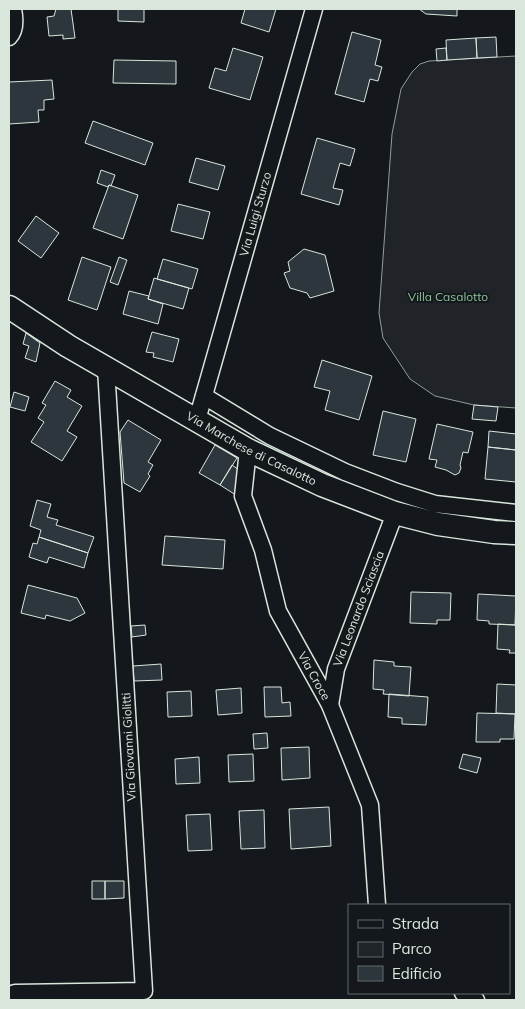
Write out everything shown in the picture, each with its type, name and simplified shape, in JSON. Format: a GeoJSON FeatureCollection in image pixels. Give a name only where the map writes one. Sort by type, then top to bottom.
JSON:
{"type":"FeatureCollection","features":[{"type":"Feature","properties":{"kind":"street"},"geometry":{"type":"LineString","coordinates":[[9,37],[14,26],[14,9]]}},
{"type":"Feature","properties":{"kind":"street","name":"Via Luigi Sturzo"},"geometry":{"type":"LineString","coordinates":[[197,420],[314,9]]}},
{"type":"Feature","properties":{"kind":"street","name":"Via Marchese di Casalotto"},"geometry":{"type":"LineString","coordinates":[[9,307],[68,346],[248,450],[322,485],[395,513],[438,524],[494,532],[516,532]]}},
{"type":"Feature","properties":{"kind":"street","name":"Via Giovanni Giolitti"},"geometry":{"type":"LineString","coordinates":[[9,995],[15,993],[144,991],[106,368]]}},
{"type":"Feature","properties":{"kind":"street"},"geometry":{"type":"LineString","coordinates":[[204,396],[270,436],[345,472],[435,504],[516,513]]}},
{"type":"Feature","properties":{"kind":"street","name":"Via Croce"},"geometry":{"type":"LineString","coordinates":[[248,450],[243,496],[263,550],[278,612],[330,705],[370,805],[377,904]]}},
{"type":"Feature","properties":{"kind":"street","name":"Via Leonardo Sciascia"},"geometry":{"type":"LineString","coordinates":[[330,705],[336,669],[395,513]]}},
{"type":"Feature","properties":{"kind":"street"},"geometry":{"type":"LineString","coordinates":[[465,994],[476,1000]]}},
{"type":"Feature","properties":{"kind":"green space","name":"Villa Casalotto"},"geometry":{"type":"Polygon","coordinates":[[[516,56],[516,408],[474,405],[435,396],[410,379],[383,338],[379,313],[392,134],[401,89],[412,72],[420,64],[429,61],[516,56]]]}},
{"type":"Feature","properties":{"kind":"building"},"geometry":{"type":"Polygon","coordinates":[[[56,9],[71,9],[75,38],[63,39],[63,35],[49,36],[47,17],[54,16],[56,9]]]}},
{"type":"Feature","properties":{"kind":"building"},"geometry":{"type":"Polygon","coordinates":[[[118,9],[144,9],[144,22],[118,21],[118,9]]]}},
{"type":"Feature","properties":{"kind":"building"},"geometry":{"type":"Polygon","coordinates":[[[245,9],[276,9],[269,32],[241,23],[245,9]]]}},
{"type":"Feature","properties":{"kind":"building"},"geometry":{"type":"Polygon","coordinates":[[[419,9],[457,9],[457,16],[426,14],[419,9]]]}},
{"type":"Feature","properties":{"kind":"building"},"geometry":{"type":"Polygon","coordinates":[[[352,32],[381,40],[375,65],[382,67],[378,81],[370,79],[364,102],[335,94],[352,32]]]}},
{"type":"Feature","properties":{"kind":"building"},"geometry":{"type":"Polygon","coordinates":[[[496,37],[497,57],[477,58],[476,38],[496,37]]]}},
{"type":"Feature","properties":{"kind":"building"},"geometry":{"type":"Polygon","coordinates":[[[476,38],[477,58],[447,60],[446,40],[476,38]]]}},
{"type":"Feature","properties":{"kind":"building"},"geometry":{"type":"Polygon","coordinates":[[[233,48],[263,57],[250,100],[209,88],[215,68],[226,71],[233,48]]]}},
{"type":"Feature","properties":{"kind":"building"},"geometry":{"type":"Polygon","coordinates":[[[446,48],[447,60],[437,61],[436,49],[446,48]]]}},
{"type":"Feature","properties":{"kind":"building"},"geometry":{"type":"Polygon","coordinates":[[[114,60],[176,61],[176,84],[113,83],[114,60]]]}},
{"type":"Feature","properties":{"kind":"building"},"geometry":{"type":"Polygon","coordinates":[[[52,80],[54,99],[44,100],[44,110],[38,110],[39,122],[9,124],[9,82],[52,80]]]}},
{"type":"Feature","properties":{"kind":"building"},"geometry":{"type":"Polygon","coordinates":[[[93,121],[153,143],[145,165],[85,143],[93,121]]]}},
{"type":"Feature","properties":{"kind":"building"},"geometry":{"type":"Polygon","coordinates":[[[317,138],[355,149],[350,166],[340,163],[333,188],[343,190],[339,205],[301,194],[317,138]]]}},
{"type":"Feature","properties":{"kind":"building"},"geometry":{"type":"Polygon","coordinates":[[[196,158],[225,166],[218,190],[189,182],[196,158]]]}},
{"type":"Feature","properties":{"kind":"building"},"geometry":{"type":"Polygon","coordinates":[[[101,170],[115,175],[111,186],[109,185],[108,187],[97,183],[101,170]]]}},
{"type":"Feature","properties":{"kind":"building"},"geometry":{"type":"Polygon","coordinates":[[[109,185],[138,195],[123,239],[93,228],[109,185]]]}},
{"type":"Feature","properties":{"kind":"building"},"geometry":{"type":"Polygon","coordinates":[[[178,204],[210,212],[203,239],[171,231],[178,204]]]}},
{"type":"Feature","properties":{"kind":"building"},"geometry":{"type":"Polygon","coordinates":[[[36,216],[59,233],[41,258],[18,241],[36,216]]]}},
{"type":"Feature","properties":{"kind":"building"},"geometry":{"type":"Polygon","coordinates":[[[304,249],[325,255],[334,291],[310,298],[307,293],[290,288],[284,273],[290,271],[288,262],[304,249]]]}},
{"type":"Feature","properties":{"kind":"building"},"geometry":{"type":"Polygon","coordinates":[[[82,257],[111,267],[97,310],[68,300],[82,257]]]}},
{"type":"Feature","properties":{"kind":"building"},"geometry":{"type":"Polygon","coordinates":[[[119,257],[127,260],[118,285],[110,282],[119,257]]]}},
{"type":"Feature","properties":{"kind":"building"},"geometry":{"type":"Polygon","coordinates":[[[163,259],[198,269],[192,289],[157,279],[163,259]]]}},
{"type":"Feature","properties":{"kind":"building"},"geometry":{"type":"Polygon","coordinates":[[[154,278],[189,288],[183,309],[148,299],[154,278]]]}},
{"type":"Feature","properties":{"kind":"building"},"geometry":{"type":"Polygon","coordinates":[[[129,291],[149,296],[148,299],[163,304],[158,324],[123,314],[129,291]]]}},
{"type":"Feature","properties":{"kind":"building"},"geometry":{"type":"Polygon","coordinates":[[[152,332],[179,339],[173,362],[153,357],[154,353],[146,352],[152,332]]]}},
{"type":"Feature","properties":{"kind":"building"},"geometry":{"type":"Polygon","coordinates":[[[26,333],[40,343],[36,362],[25,358],[29,346],[23,344],[26,333]]]}},
{"type":"Feature","properties":{"kind":"building"},"geometry":{"type":"Polygon","coordinates":[[[322,360],[372,376],[359,420],[325,410],[330,391],[314,387],[322,360]]]}},
{"type":"Feature","properties":{"kind":"building"},"geometry":{"type":"Polygon","coordinates":[[[55,381],[71,390],[67,397],[82,406],[67,431],[77,437],[62,461],[31,442],[44,422],[38,418],[46,405],[42,403],[55,381]]]}},
{"type":"Feature","properties":{"kind":"building"},"geometry":{"type":"Polygon","coordinates":[[[14,392],[29,397],[25,411],[10,407],[14,392]]]}},
{"type":"Feature","properties":{"kind":"building"},"geometry":{"type":"Polygon","coordinates":[[[474,405],[498,407],[496,421],[472,419],[474,405]]]}},
{"type":"Feature","properties":{"kind":"building"},"geometry":{"type":"Polygon","coordinates":[[[383,411],[416,419],[406,462],[373,455],[383,411]]]}},
{"type":"Feature","properties":{"kind":"building"},"geometry":{"type":"Polygon","coordinates":[[[128,420],[161,440],[148,462],[153,465],[148,474],[150,476],[140,492],[124,483],[120,432],[128,420]]]}},
{"type":"Feature","properties":{"kind":"building"},"geometry":{"type":"Polygon","coordinates":[[[437,424],[473,432],[468,453],[463,452],[461,468],[459,473],[455,475],[435,467],[437,460],[429,459],[437,424]]]}},
{"type":"Feature","properties":{"kind":"building"},"geometry":{"type":"Polygon","coordinates":[[[489,431],[516,434],[516,450],[488,447],[489,431]]]}},
{"type":"Feature","properties":{"kind":"building"},"geometry":{"type":"Polygon","coordinates":[[[215,445],[237,458],[220,485],[199,473],[215,445]]]}},
{"type":"Feature","properties":{"kind":"building"},"geometry":{"type":"Polygon","coordinates":[[[488,447],[516,450],[516,482],[485,479],[488,447]]]}},
{"type":"Feature","properties":{"kind":"building"},"geometry":{"type":"Polygon","coordinates":[[[232,465],[239,470],[239,497],[220,485],[232,465]]]}},
{"type":"Feature","properties":{"kind":"building"},"geometry":{"type":"Polygon","coordinates":[[[37,500],[51,504],[47,517],[58,520],[56,525],[94,537],[88,553],[39,537],[41,530],[30,526],[37,500]]]}},
{"type":"Feature","properties":{"kind":"building"},"geometry":{"type":"Polygon","coordinates":[[[165,536],[225,540],[223,569],[162,565],[165,536]]]}},
{"type":"Feature","properties":{"kind":"building"},"geometry":{"type":"Polygon","coordinates":[[[39,537],[88,553],[84,568],[49,557],[47,563],[29,557],[33,543],[37,544],[39,537]]]}},
{"type":"Feature","properties":{"kind":"building"},"geometry":{"type":"Polygon","coordinates":[[[28,585],[77,598],[85,613],[70,621],[46,615],[45,619],[21,613],[28,585]]]}},
{"type":"Feature","properties":{"kind":"building"},"geometry":{"type":"Polygon","coordinates":[[[411,592],[451,593],[450,620],[437,620],[437,624],[410,623],[411,592]]]}},
{"type":"Feature","properties":{"kind":"building"},"geometry":{"type":"Polygon","coordinates":[[[478,594],[516,596],[515,625],[489,624],[489,621],[477,620],[478,594]]]}},
{"type":"Feature","properties":{"kind":"building"},"geometry":{"type":"Polygon","coordinates":[[[498,624],[516,625],[516,653],[509,653],[510,650],[497,649],[498,624]]]}},
{"type":"Feature","properties":{"kind":"building"},"geometry":{"type":"Polygon","coordinates":[[[145,625],[146,635],[132,637],[131,626],[145,625]]]}},
{"type":"Feature","properties":{"kind":"building"},"geometry":{"type":"Polygon","coordinates":[[[374,660],[394,662],[394,666],[411,667],[409,696],[383,694],[384,690],[373,689],[374,660]]]}},
{"type":"Feature","properties":{"kind":"building"},"geometry":{"type":"Polygon","coordinates":[[[161,664],[162,680],[134,681],[133,666],[161,664]]]}},
{"type":"Feature","properties":{"kind":"building"},"geometry":{"type":"Polygon","coordinates":[[[497,684],[516,685],[516,714],[496,713],[497,684]]]}},
{"type":"Feature","properties":{"kind":"building"},"geometry":{"type":"Polygon","coordinates":[[[264,687],[281,687],[282,703],[290,702],[291,716],[265,717],[264,687]]]}},
{"type":"Feature","properties":{"kind":"building"},"geometry":{"type":"Polygon","coordinates":[[[241,688],[242,713],[218,715],[216,690],[241,688]]]}},
{"type":"Feature","properties":{"kind":"building"},"geometry":{"type":"Polygon","coordinates":[[[191,691],[192,716],[168,717],[167,692],[191,691]]]}},
{"type":"Feature","properties":{"kind":"building"},"geometry":{"type":"Polygon","coordinates":[[[389,694],[428,697],[426,725],[402,724],[402,718],[388,717],[389,694]]]}},
{"type":"Feature","properties":{"kind":"building"},"geometry":{"type":"Polygon","coordinates":[[[477,713],[515,714],[514,739],[500,739],[500,742],[476,742],[477,713]]]}},
{"type":"Feature","properties":{"kind":"building"},"geometry":{"type":"Polygon","coordinates":[[[267,733],[268,748],[254,749],[253,734],[267,733]]]}},
{"type":"Feature","properties":{"kind":"building"},"geometry":{"type":"Polygon","coordinates":[[[309,747],[310,778],[282,780],[281,748],[309,747]]]}},
{"type":"Feature","properties":{"kind":"building"},"geometry":{"type":"Polygon","coordinates":[[[253,754],[254,781],[229,782],[228,755],[253,754]]]}},
{"type":"Feature","properties":{"kind":"building"},"geometry":{"type":"Polygon","coordinates":[[[463,754],[481,758],[477,773],[459,768],[463,754]]]}},
{"type":"Feature","properties":{"kind":"building"},"geometry":{"type":"Polygon","coordinates":[[[199,757],[200,783],[176,784],[175,759],[199,757]]]}},
{"type":"Feature","properties":{"kind":"building"},"geometry":{"type":"Polygon","coordinates":[[[329,807],[331,846],[291,849],[289,809],[329,807]]]}},
{"type":"Feature","properties":{"kind":"building"},"geometry":{"type":"Polygon","coordinates":[[[264,810],[265,848],[241,849],[239,811],[264,810]]]}},
{"type":"Feature","properties":{"kind":"building"},"geometry":{"type":"Polygon","coordinates":[[[210,814],[212,850],[188,851],[186,815],[210,814]]]}},
{"type":"Feature","properties":{"kind":"building"},"geometry":{"type":"Polygon","coordinates":[[[92,881],[105,881],[105,899],[92,899],[92,881]]]}},
{"type":"Feature","properties":{"kind":"building"},"geometry":{"type":"Polygon","coordinates":[[[105,881],[124,881],[124,898],[105,899],[105,881]]]}}]}
